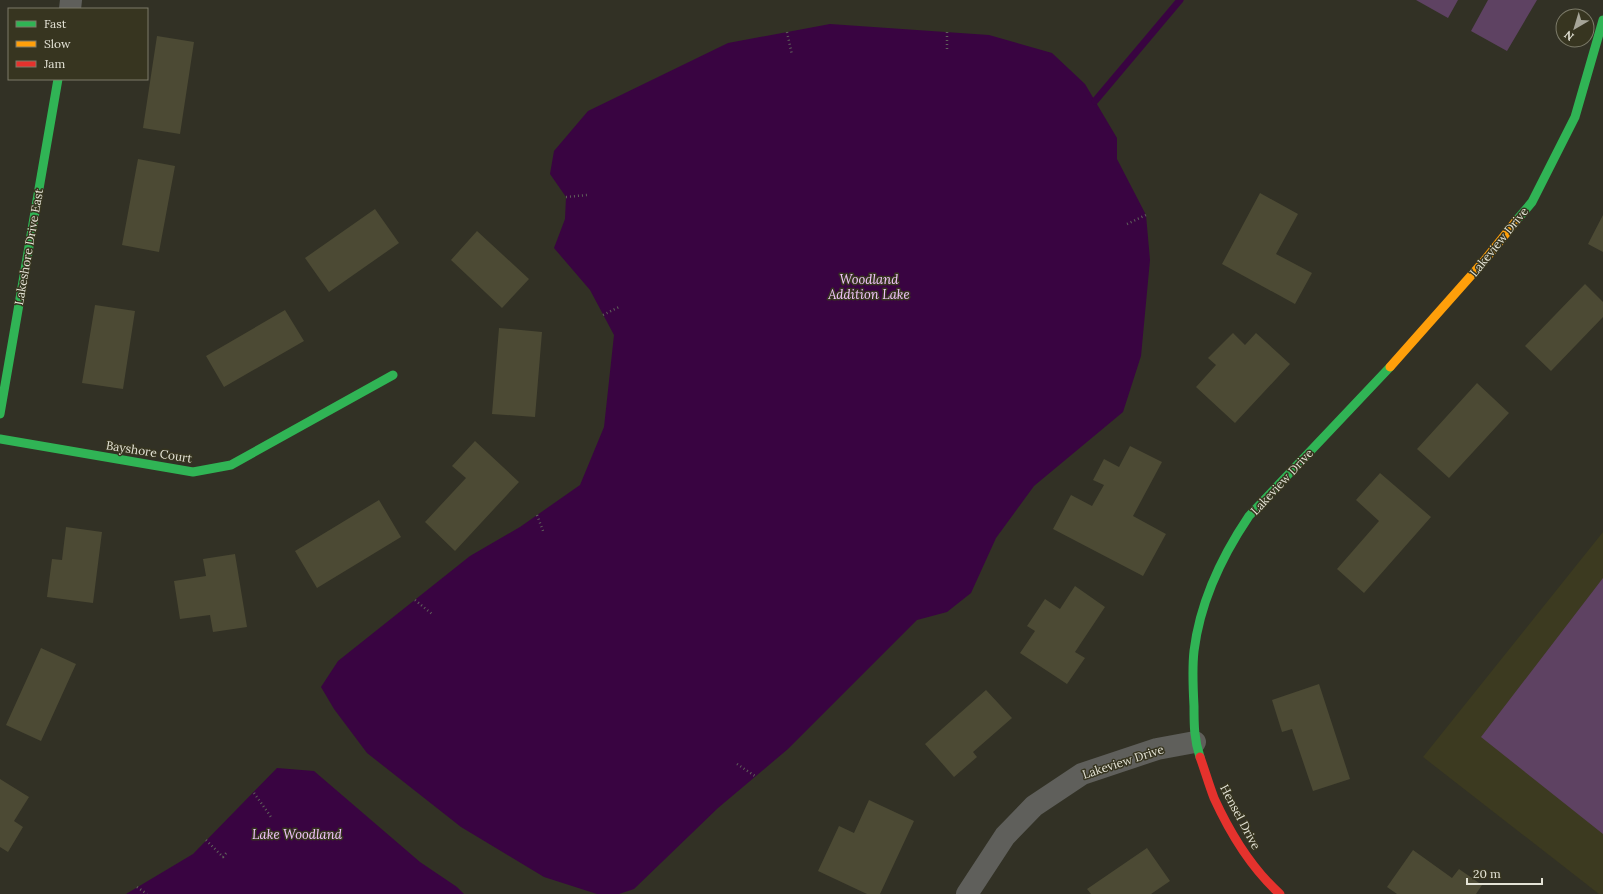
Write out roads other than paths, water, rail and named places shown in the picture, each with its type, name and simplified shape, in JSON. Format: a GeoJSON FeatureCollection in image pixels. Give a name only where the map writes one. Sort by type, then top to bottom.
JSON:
{"type":"FeatureCollection","features":[{"type":"Feature","properties":{"kind":"street","name":"Lakeview Drive"},"geometry":{"type":"LineString","coordinates":[[967,894],[1005,836],[1034,806],[1082,774],[1157,749],[1194,742],[1194,651],[1204,604],[1232,543],[1249,516],[1410,345],[1484,261],[1532,202],[1575,116],[1603,20]]}},
{"type":"Feature","properties":{"kind":"street","name":"Lakeshore Drive East"},"geometry":{"type":"LineString","coordinates":[[0,414],[58,80]]}},
{"type":"Feature","properties":{"kind":"street","name":"Bayshore Court"},"geometry":{"type":"LineString","coordinates":[[0,440],[193,472],[231,465],[393,375]]}},
{"type":"Feature","properties":{"kind":"street","name":"Hensel Drive"},"geometry":{"type":"LineString","coordinates":[[1194,742],[1214,797],[1232,832],[1249,859],[1271,886],[1280,894]]}},
{"type":"Feature","properties":{"kind":"water","name":"Woodland Addition Lake"},"geometry":{"type":"Polygon","coordinates":[[[830,24],[989,35],[1052,53],[1085,84],[1117,138],[1117,159],[1146,215],[1150,260],[1141,356],[1123,412],[1034,486],[996,538],[971,593],[947,612],[917,620],[788,749],[718,808],[634,889],[619,894],[597,894],[544,877],[461,827],[367,753],[334,709],[321,687],[338,661],[470,556],[520,527],[580,485],[604,427],[614,335],[590,290],[554,248],[565,219],[566,197],[550,174],[554,151],[588,111],[728,43],[830,24]]]}},
{"type":"Feature","properties":{"kind":"water","name":"Lake Woodland"},"geometry":{"type":"Polygon","coordinates":[[[277,768],[314,771],[420,862],[457,887],[464,894],[126,894],[193,854],[277,768]]]}},
{"type":"Feature","properties":{"kind":"waterway"},"geometry":{"type":"LineString","coordinates":[[1095,101],[1180,0]]}}]}
